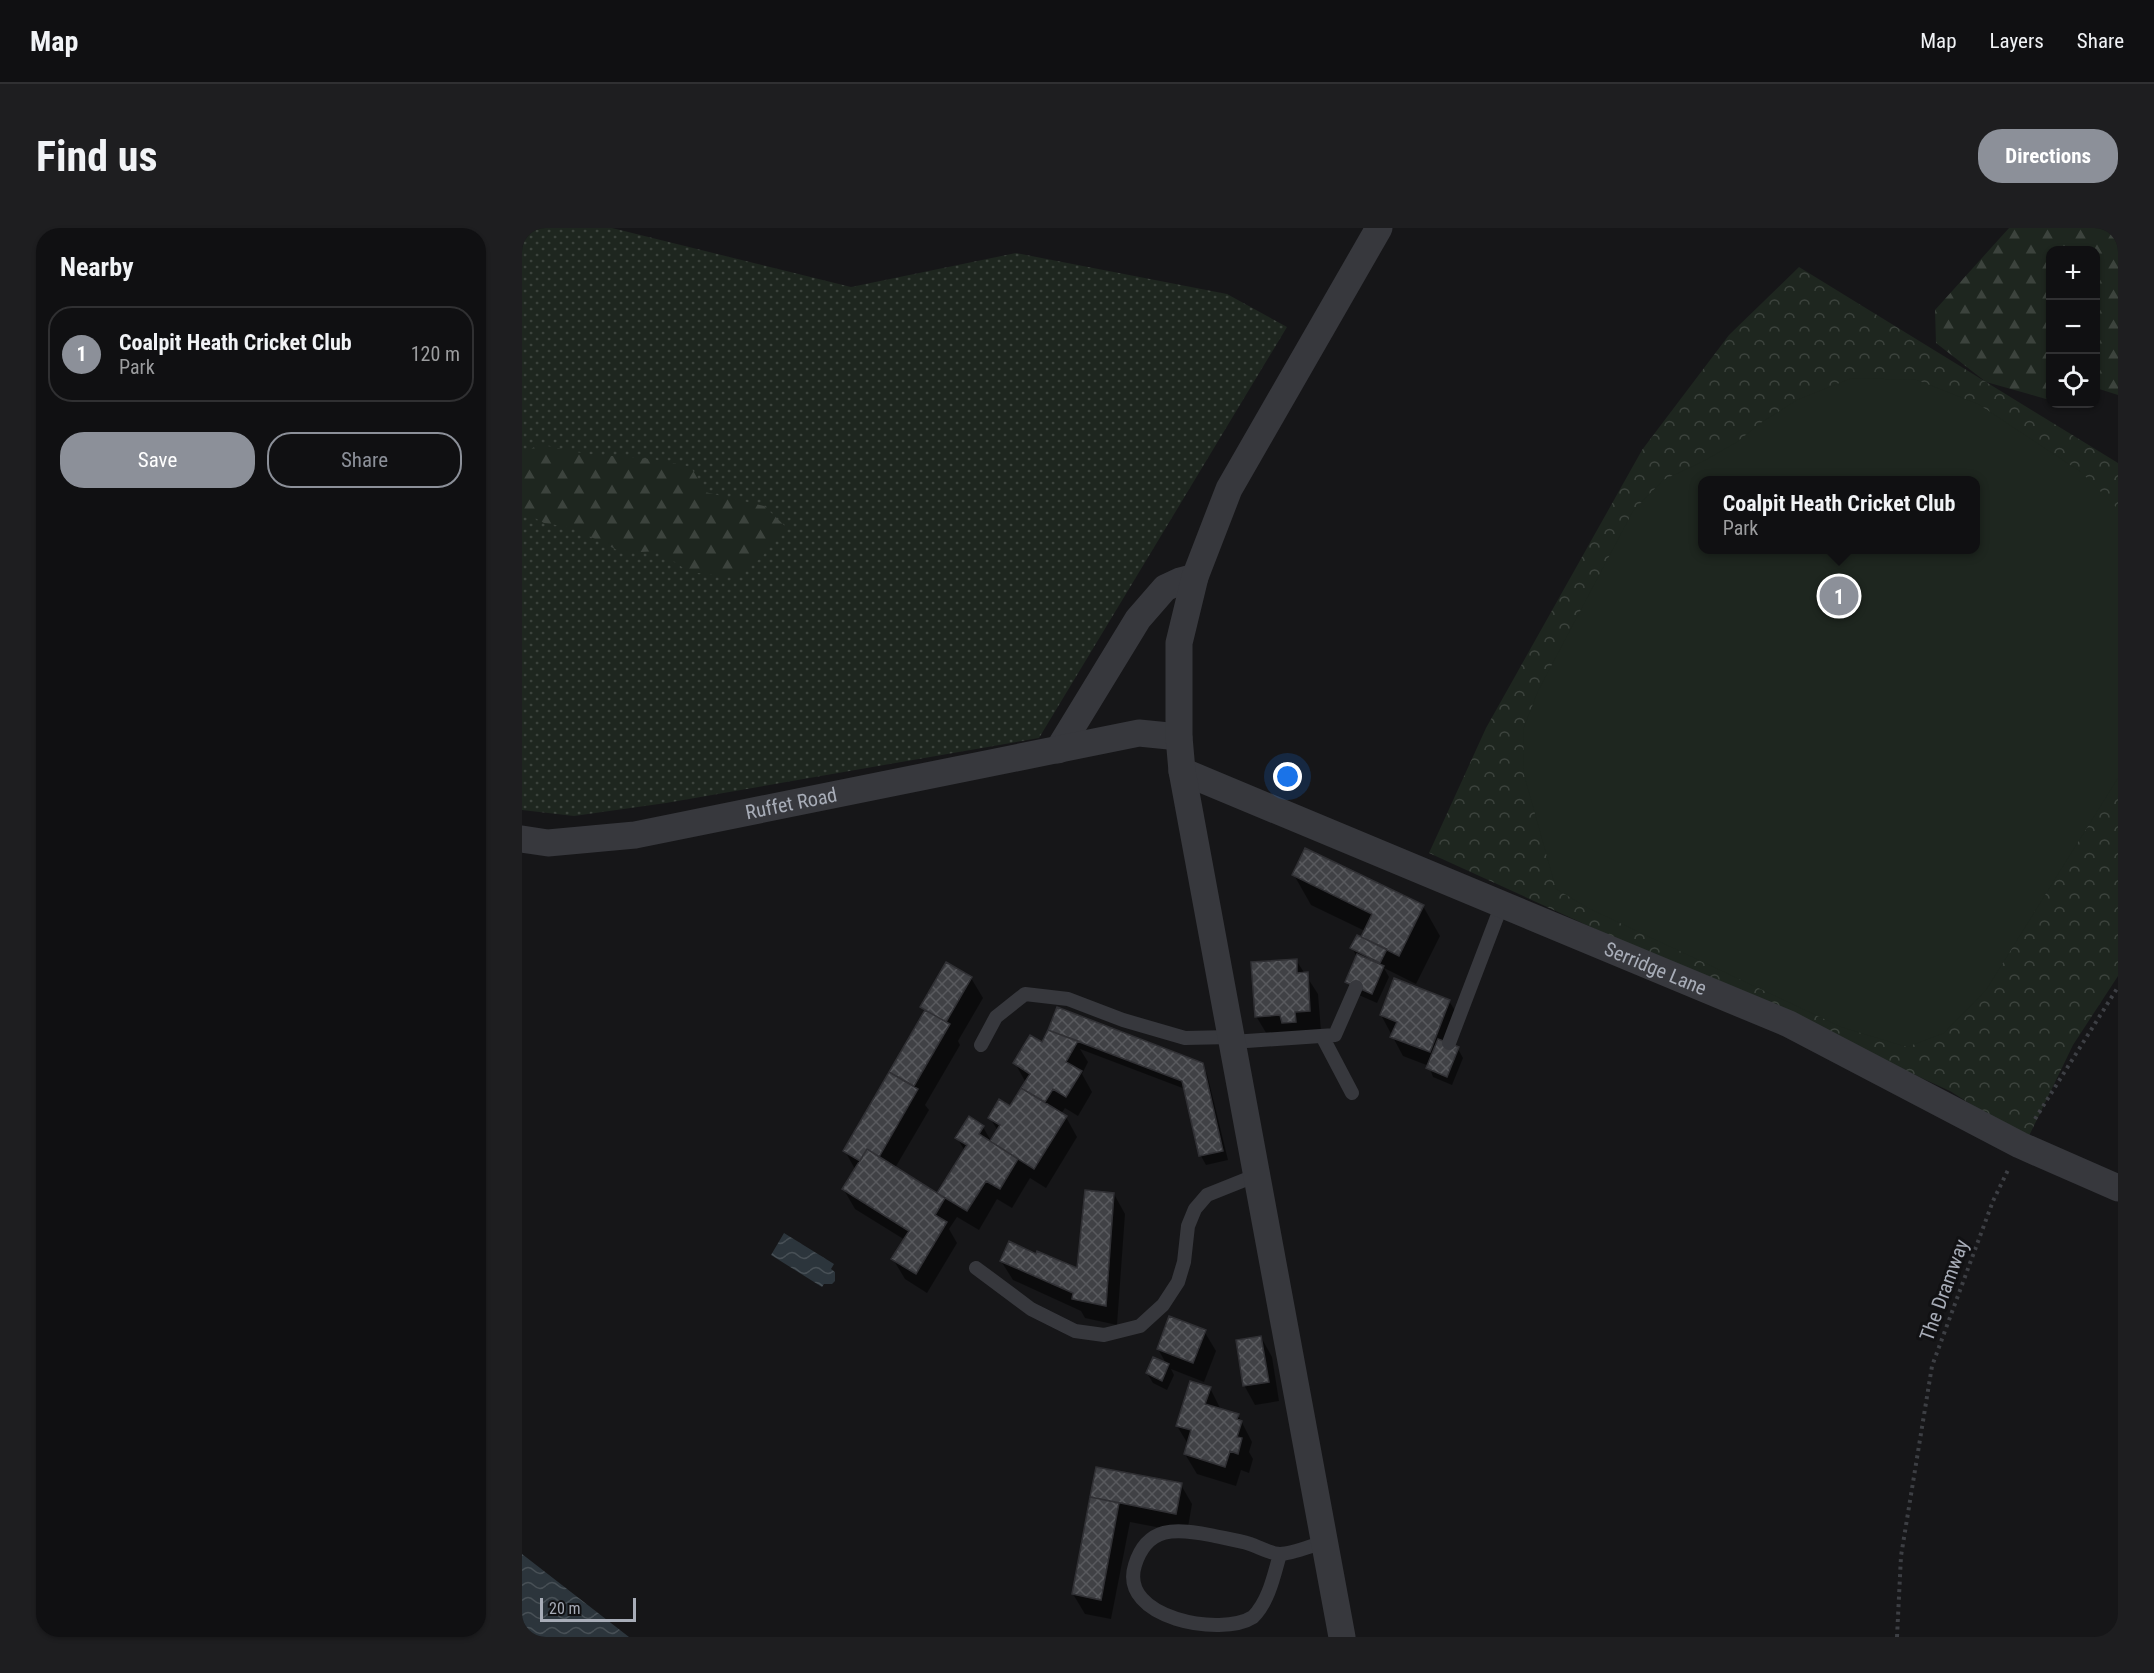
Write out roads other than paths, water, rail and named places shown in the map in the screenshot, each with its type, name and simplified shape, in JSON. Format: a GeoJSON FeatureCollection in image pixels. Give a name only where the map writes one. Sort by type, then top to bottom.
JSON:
{"type":"FeatureCollection","features":[{"type":"Feature","properties":{"kind":"street"},"geometry":{"type":"LineString","coordinates":[[1342,1637],[1182,771],[1179,737],[1179,643],[1195,578],[1229,489],[1379,228]]}},
{"type":"Feature","properties":{"kind":"street"},"geometry":{"type":"LineString","coordinates":[[1058,750],[1138,619],[1165,588],[1180,581],[1195,578]]}},
{"type":"Feature","properties":{"kind":"street","name":"Ruffet Road"},"geometry":{"type":"LineString","coordinates":[[522,838],[548,843],[635,835],[1139,734],[1179,737]]}},
{"type":"Feature","properties":{"kind":"street","name":"Serridge Lane"},"geometry":{"type":"LineString","coordinates":[[1182,771],[1789,1024],[2019,1145],[2118,1188]]}},
{"type":"Feature","properties":{"kind":"lane"},"geometry":{"type":"LineString","coordinates":[[1449,1043],[1502,904]]}},
{"type":"Feature","properties":{"kind":"lane"},"geometry":{"type":"LineString","coordinates":[[981,1045],[996,1017],[1025,994],[1068,999],[1123,1020],[1185,1038],[1232,1039],[1335,1035],[1356,987]]}},
{"type":"Feature","properties":{"kind":"lane"},"geometry":{"type":"LineString","coordinates":[[1322,1036],[1352,1093]]}},
{"type":"Feature","properties":{"kind":"lane"},"geometry":{"type":"LineString","coordinates":[[976,1268],[1031,1309],[1076,1332],[1104,1335],[1140,1326],[1163,1305],[1178,1282],[1184,1262],[1188,1226],[1195,1209],[1207,1195],[1257,1175]]}},
{"type":"Feature","properties":{"kind":"lane"},"geometry":{"type":"LineString","coordinates":[[1280,1554],[1261,1608],[1241,1625],[1228,1629],[1206,1629],[1172,1621],[1154,1612],[1136,1593],[1133,1577],[1136,1564],[1144,1548],[1155,1536],[1171,1530],[1189,1531],[1242,1542],[1280,1554],[1325,1542]]}},
{"type":"Feature","properties":{"kind":"water"},"geometry":{"type":"Polygon","coordinates":[[[784,1233],[834,1264],[831,1269],[835,1272],[835,1281],[832,1284],[824,1284],[822,1287],[771,1255],[784,1233]]]}},
{"type":"Feature","properties":{"kind":"water"},"geometry":{"type":"Polygon","coordinates":[[[522,1554],[629,1637],[522,1637],[522,1554]]]}},
{"type":"Feature","properties":{"kind":"place","name":"Coalpit Heath Cricket Club"},"geometry":{"type":"Point","coordinates":[1839,596]}}]}
